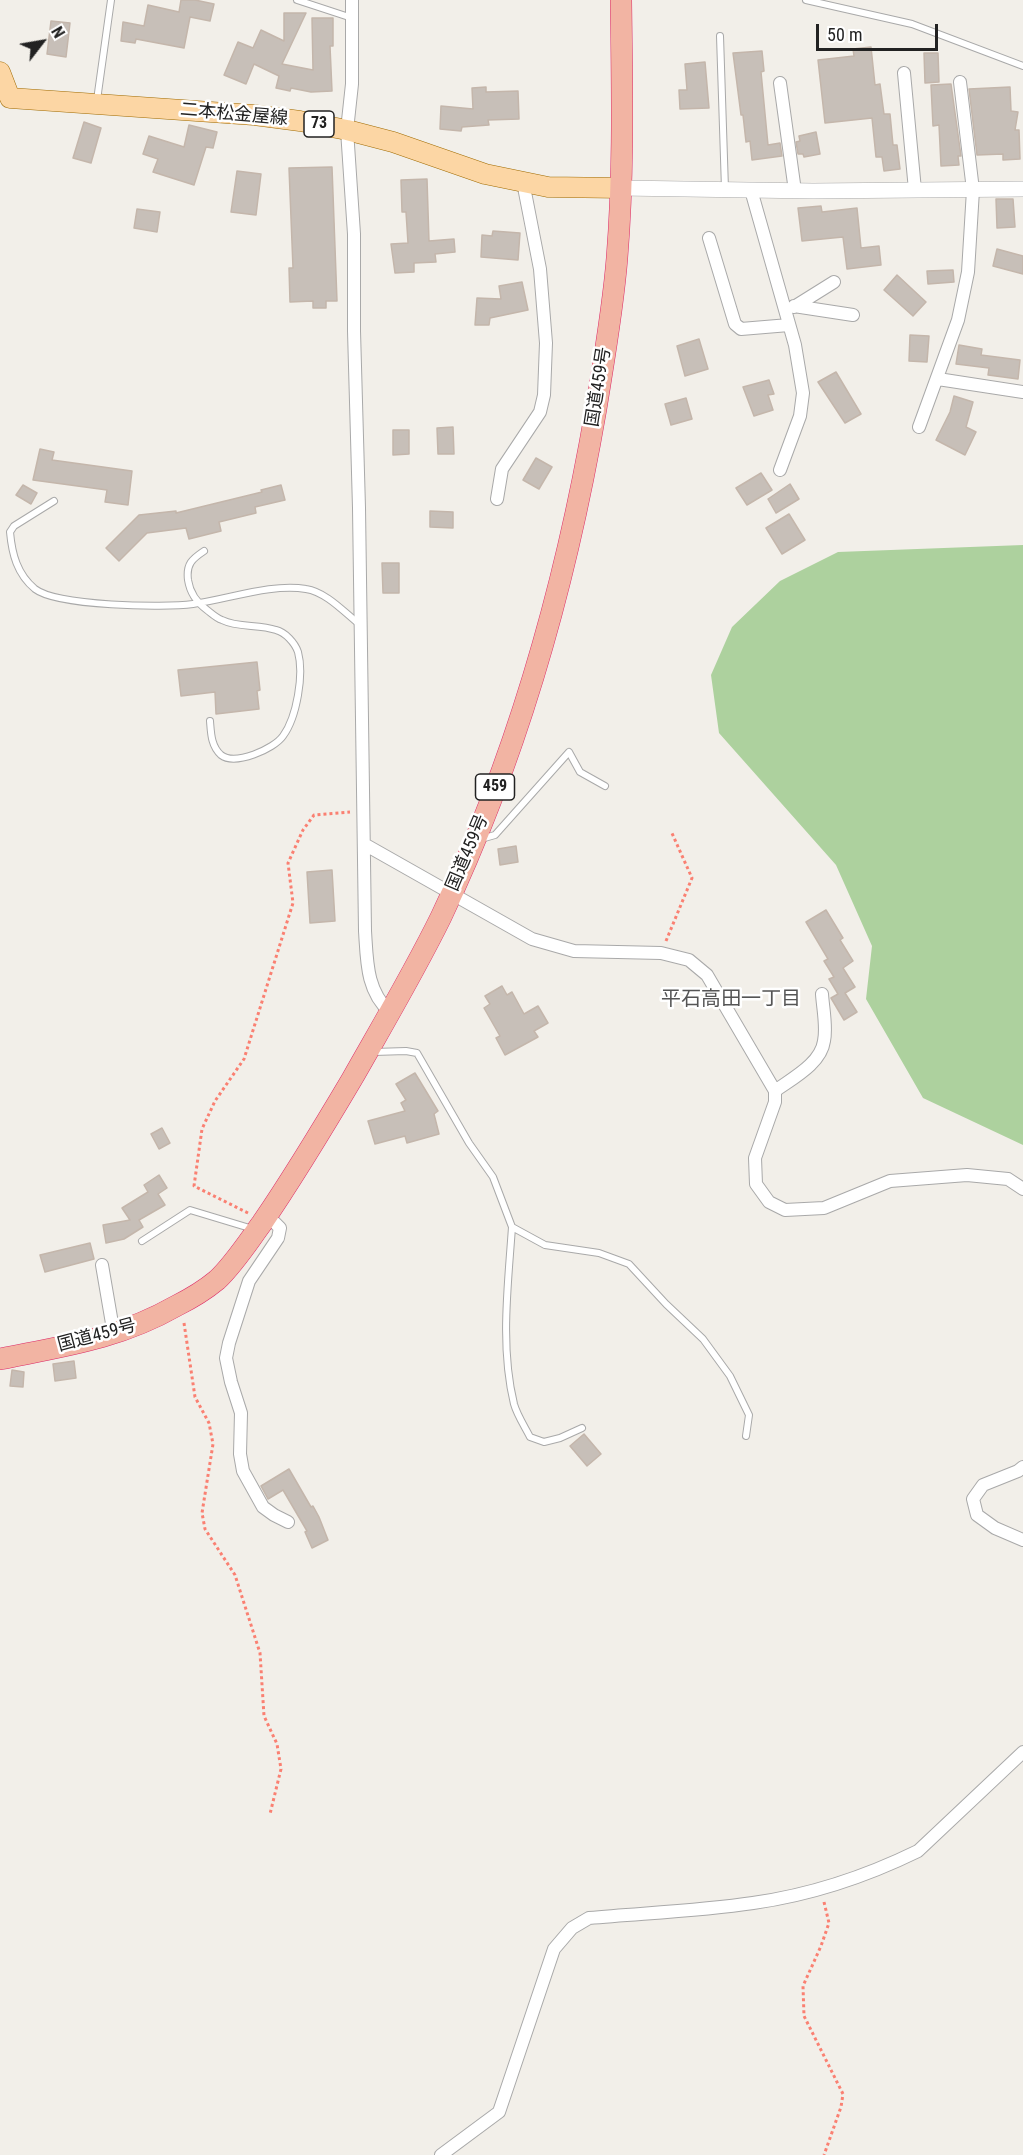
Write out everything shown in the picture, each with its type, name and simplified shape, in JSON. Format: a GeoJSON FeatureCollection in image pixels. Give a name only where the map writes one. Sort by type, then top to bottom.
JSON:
{"type":"FeatureCollection","features":[{"type":"Feature","properties":{"kind":"highway","name":"国道459号"},"geometry":{"type":"LineString","coordinates":[[0,1359],[114,1335],[149,1322],[181,1304],[217,1279],[262,1222],[321,1132],[390,1012],[452,892],[474,840],[523,708],[573,534],[604,363],[617,260],[623,131],[621,0]]}},
{"type":"Feature","properties":{"kind":"main road","name":"二本松金屋線"},"geometry":{"type":"LineString","coordinates":[[0,72],[10,98],[254,115],[347,130],[393,142],[485,174],[548,187],[621,188]]}},
{"type":"Feature","properties":{"kind":"street"},"geometry":{"type":"LineString","coordinates":[[352,0],[352,84],[347,130],[354,234],[367,967],[380,1004],[390,1012]]}},
{"type":"Feature","properties":{"kind":"street"},"geometry":{"type":"LineString","coordinates":[[904,73],[915,190]]}},
{"type":"Feature","properties":{"kind":"street"},"geometry":{"type":"LineString","coordinates":[[919,427],[958,320],[968,272],[973,190],[960,82]]}},
{"type":"Feature","properties":{"kind":"street"},"geometry":{"type":"LineString","coordinates":[[780,83],[795,191]]}},
{"type":"Feature","properties":{"kind":"street"},"geometry":{"type":"LineString","coordinates":[[496,499],[502,469],[540,412],[544,395],[546,343],[540,269],[523,182]]}},
{"type":"Feature","properties":{"kind":"street"},"geometry":{"type":"LineString","coordinates":[[621,188],[795,191],[1023,189]]}},
{"type":"Feature","properties":{"kind":"street"},"geometry":{"type":"LineString","coordinates":[[751,190],[790,309],[789,325],[803,393],[800,416],[780,470]]}},
{"type":"Feature","properties":{"kind":"street"},"geometry":{"type":"LineString","coordinates":[[710,238],[735,324],[741,329],[789,325]]}},
{"type":"Feature","properties":{"kind":"street"},"geometry":{"type":"LineString","coordinates":[[790,309],[834,282]]}},
{"type":"Feature","properties":{"kind":"street"},"geometry":{"type":"LineString","coordinates":[[790,309],[853,315]]}},
{"type":"Feature","properties":{"kind":"street"},"geometry":{"type":"LineString","coordinates":[[938,379],[1023,392]]}},
{"type":"Feature","properties":{"kind":"street"},"geometry":{"type":"LineString","coordinates":[[364,844],[532,939],[574,951],[661,953],[689,960],[707,975],[775,1091],[775,1102],[755,1158],[756,1184],[769,1202],[785,1210],[803,1211],[824,1208],[890,1181],[967,1175],[1008,1179],[1023,1189]]}},
{"type":"Feature","properties":{"kind":"street"},"geometry":{"type":"LineString","coordinates":[[775,1091],[810,1065],[820,1054],[825,1042],[822,994]]}},
{"type":"Feature","properties":{"kind":"street"},"geometry":{"type":"LineString","coordinates":[[262,1222],[280,1228],[278,1238],[249,1281],[226,1358],[241,1413],[240,1454],[243,1471],[263,1507],[288,1522]]}},
{"type":"Feature","properties":{"kind":"street"},"geometry":{"type":"LineString","coordinates":[[102,1265],[114,1335]]}},
{"type":"Feature","properties":{"kind":"street"},"geometry":{"type":"LineString","coordinates":[[1023,1467],[984,1485],[973,1499],[977,1515],[995,1528],[1023,1540]]}},
{"type":"Feature","properties":{"kind":"street"},"geometry":{"type":"LineString","coordinates":[[441,2155],[499,2112],[554,1949],[572,1928],[589,1918],[755,1903],[821,1889],[900,1860],[918,1851],[1023,1752]]}},
{"type":"Feature","properties":{"kind":"lane"},"geometry":{"type":"LineString","coordinates":[[97,103],[111,0]]}},
{"type":"Feature","properties":{"kind":"lane"},"geometry":{"type":"LineString","coordinates":[[297,0],[352,18]]}},
{"type":"Feature","properties":{"kind":"lane"},"geometry":{"type":"LineString","coordinates":[[806,0],[912,24],[1023,66]]}},
{"type":"Feature","properties":{"kind":"lane"},"geometry":{"type":"LineString","coordinates":[[720,36],[725,190]]}},
{"type":"Feature","properties":{"kind":"lane"},"geometry":{"type":"LineString","coordinates":[[54,501],[14,526],[10,532],[15,563],[24,578],[37,591],[79,602],[166,606],[198,603],[289,586],[309,589],[321,594],[360,624]]}},
{"type":"Feature","properties":{"kind":"lane"},"geometry":{"type":"LineString","coordinates":[[204,551],[190,561],[187,572],[189,586],[198,603],[222,621],[278,630],[289,638],[297,650],[302,672],[296,706],[283,736],[268,749],[251,756],[226,759],[219,754],[212,742],[210,721]]}},
{"type":"Feature","properties":{"kind":"lane"},"geometry":{"type":"LineString","coordinates":[[474,840],[495,835],[569,752],[580,772],[605,786]]}},
{"type":"Feature","properties":{"kind":"lane"},"geometry":{"type":"LineString","coordinates":[[367,1053],[406,1051],[417,1053],[468,1143],[493,1178],[512,1227],[506,1317],[507,1356],[514,1406],[530,1437],[544,1442],[582,1428]]}},
{"type":"Feature","properties":{"kind":"lane"},"geometry":{"type":"LineString","coordinates":[[142,1241],[190,1210],[262,1222]]}},
{"type":"Feature","properties":{"kind":"lane"},"geometry":{"type":"LineString","coordinates":[[512,1227],[545,1245],[599,1253],[629,1264],[703,1339],[730,1376],[749,1415],[746,1436]]}},
{"type":"Feature","properties":{"kind":"path"},"geometry":{"type":"LineString","coordinates":[[262,1222],[194,1186],[202,1129],[215,1101],[244,1059],[293,903],[288,862],[303,830],[314,814],[364,811]]}},
{"type":"Feature","properties":{"kind":"path"},"geometry":{"type":"LineString","coordinates":[[661,953],[692,878],[670,831]]}},
{"type":"Feature","properties":{"kind":"path"},"geometry":{"type":"LineString","coordinates":[[181,1304],[195,1397],[209,1423],[213,1444],[202,1514],[205,1529],[235,1575],[260,1653],[264,1716],[277,1744],[281,1769],[270,1814]]}},
{"type":"Feature","properties":{"kind":"path"},"geometry":{"type":"LineString","coordinates":[[821,1889],[829,1923],[822,1946],[802,1990],[804,2016],[843,2094],[841,2107],[824,2155]]}},
{"type":"Feature","properties":{"kind":"green space"},"geometry":{"type":"Polygon","coordinates":[[[1023,545],[1023,1145],[923,1098],[866,999],[872,946],[836,865],[719,733],[711,675],[732,627],[780,581],[838,552],[1023,545]]]}},
{"type":"Feature","properties":{"kind":"building"},"geometry":{"type":"Polygon","coordinates":[[[181,0],[214,4],[210,21],[190,17],[184,48],[136,39],[135,43],[121,41],[123,22],[144,26],[148,5],[179,12],[181,0]]]}},
{"type":"Feature","properties":{"kind":"building"},"geometry":{"type":"Polygon","coordinates":[[[284,13],[306,13],[282,64],[313,70],[312,18],[333,18],[333,46],[330,46],[332,91],[311,92],[291,88],[290,91],[276,88],[279,76],[254,64],[246,84],[224,75],[238,42],[253,48],[261,30],[284,41],[284,13]]]}},
{"type":"Feature","properties":{"kind":"building"},"geometry":{"type":"Polygon","coordinates":[[[51,21],[70,23],[66,57],[47,54],[51,21]]]}},
{"type":"Feature","properties":{"kind":"building"},"geometry":{"type":"Polygon","coordinates":[[[871,47],[875,85],[880,84],[884,114],[890,114],[893,145],[897,145],[900,169],[884,171],[882,157],[876,157],[872,118],[825,123],[818,60],[854,56],[853,49],[871,47]]]}},
{"type":"Feature","properties":{"kind":"building"},"geometry":{"type":"Polygon","coordinates":[[[762,51],[764,71],[761,72],[768,145],[780,143],[782,156],[752,160],[750,141],[746,142],[743,115],[741,115],[733,53],[762,51]]]}},
{"type":"Feature","properties":{"kind":"building"},"geometry":{"type":"Polygon","coordinates":[[[924,53],[938,53],[939,82],[925,83],[924,53]]]}},
{"type":"Feature","properties":{"kind":"building"},"geometry":{"type":"Polygon","coordinates":[[[705,62],[709,108],[680,109],[679,90],[687,90],[685,64],[705,62]]]}},
{"type":"Feature","properties":{"kind":"building"},"geometry":{"type":"Polygon","coordinates":[[[951,84],[961,156],[958,156],[959,165],[941,166],[939,125],[933,126],[931,85],[951,84]]]}},
{"type":"Feature","properties":{"kind":"building"},"geometry":{"type":"Polygon","coordinates":[[[486,87],[486,92],[518,91],[519,119],[488,120],[489,125],[462,127],[461,131],[440,129],[441,106],[473,109],[472,88],[486,87]]]}},
{"type":"Feature","properties":{"kind":"building"},"geometry":{"type":"Polygon","coordinates":[[[1010,87],[1011,111],[1018,112],[1015,130],[1019,130],[1020,159],[1003,160],[1003,154],[977,155],[969,89],[1010,87]]]}},
{"type":"Feature","properties":{"kind":"building"},"geometry":{"type":"Polygon","coordinates":[[[84,122],[101,128],[91,163],[73,158],[84,122]]]}},
{"type":"Feature","properties":{"kind":"building"},"geometry":{"type":"Polygon","coordinates":[[[189,125],[217,132],[213,148],[206,147],[194,185],[153,172],[158,159],[143,154],[149,136],[184,147],[189,125]]]}},
{"type":"Feature","properties":{"kind":"building"},"geometry":{"type":"Polygon","coordinates":[[[816,132],[820,154],[804,157],[803,154],[798,154],[796,142],[800,141],[799,136],[816,132]]]}},
{"type":"Feature","properties":{"kind":"building"},"geometry":{"type":"Polygon","coordinates":[[[332,167],[337,301],[326,301],[326,308],[313,308],[313,301],[290,302],[289,268],[293,268],[289,168],[332,167]]]}},
{"type":"Feature","properties":{"kind":"building"},"geometry":{"type":"Polygon","coordinates":[[[237,171],[261,174],[256,215],[231,212],[237,171]]]}},
{"type":"Feature","properties":{"kind":"building"},"geometry":{"type":"Polygon","coordinates":[[[427,179],[429,241],[454,239],[455,252],[435,254],[436,262],[414,263],[414,272],[395,273],[391,244],[408,243],[406,212],[402,212],[401,180],[427,179]]]}},
{"type":"Feature","properties":{"kind":"building"},"geometry":{"type":"Polygon","coordinates":[[[996,199],[1013,199],[1015,227],[997,228],[996,199]]]}},
{"type":"Feature","properties":{"kind":"building"},"geometry":{"type":"Polygon","coordinates":[[[821,206],[822,212],[857,208],[861,248],[879,246],[881,265],[847,269],[843,237],[802,241],[798,208],[821,206]]]}},
{"type":"Feature","properties":{"kind":"building"},"geometry":{"type":"Polygon","coordinates":[[[137,209],[160,212],[157,232],[134,228],[137,209]]]}},
{"type":"Feature","properties":{"kind":"building"},"geometry":{"type":"Polygon","coordinates":[[[493,231],[520,233],[518,260],[481,257],[482,235],[492,236],[493,231]]]}},
{"type":"Feature","properties":{"kind":"building"},"geometry":{"type":"Polygon","coordinates":[[[997,249],[1023,256],[1023,274],[993,266],[997,249]]]}},
{"type":"Feature","properties":{"kind":"building"},"geometry":{"type":"Polygon","coordinates":[[[953,270],[954,282],[928,284],[927,271],[953,270]]]}},
{"type":"Feature","properties":{"kind":"building"},"geometry":{"type":"Polygon","coordinates":[[[897,275],[926,302],[913,316],[884,290],[897,275]]]}},
{"type":"Feature","properties":{"kind":"building"},"geometry":{"type":"Polygon","coordinates":[[[522,282],[528,310],[490,318],[489,325],[475,325],[477,298],[501,299],[499,286],[522,282]]]}},
{"type":"Feature","properties":{"kind":"building"},"geometry":{"type":"Polygon","coordinates":[[[910,335],[929,336],[927,362],[909,361],[910,335]]]}},
{"type":"Feature","properties":{"kind":"building"},"geometry":{"type":"Polygon","coordinates":[[[699,339],[708,369],[685,376],[677,346],[699,339]]]}},
{"type":"Feature","properties":{"kind":"building"},"geometry":{"type":"Polygon","coordinates":[[[959,345],[982,349],[981,355],[1020,360],[1018,379],[988,375],[989,368],[956,364],[959,345]]]}},
{"type":"Feature","properties":{"kind":"building"},"geometry":{"type":"Polygon","coordinates":[[[836,372],[861,414],[845,423],[818,382],[836,372]]]}},
{"type":"Feature","properties":{"kind":"building"},"geometry":{"type":"Polygon","coordinates":[[[769,380],[774,394],[768,395],[773,410],[754,416],[743,387],[769,380]]]}},
{"type":"Feature","properties":{"kind":"building"},"geometry":{"type":"Polygon","coordinates":[[[954,396],[973,402],[966,427],[976,432],[965,455],[936,440],[950,412],[954,396]]]}},
{"type":"Feature","properties":{"kind":"building"},"geometry":{"type":"Polygon","coordinates":[[[686,398],[692,419],[671,425],[665,404],[686,398]]]}},
{"type":"Feature","properties":{"kind":"building"},"geometry":{"type":"Polygon","coordinates":[[[453,427],[454,454],[438,454],[437,428],[453,427]]]}},
{"type":"Feature","properties":{"kind":"building"},"geometry":{"type":"Polygon","coordinates":[[[393,430],[409,430],[409,454],[393,455],[393,430]]]}},
{"type":"Feature","properties":{"kind":"building"},"geometry":{"type":"Polygon","coordinates":[[[40,449],[54,452],[52,460],[132,471],[128,505],[105,502],[107,490],[33,480],[40,449]]]}},
{"type":"Feature","properties":{"kind":"building"},"geometry":{"type":"Polygon","coordinates":[[[536,458],[552,467],[539,489],[523,480],[536,458]]]}},
{"type":"Feature","properties":{"kind":"building"},"geometry":{"type":"Polygon","coordinates":[[[761,473],[772,490],[747,505],[736,488],[761,473]]]}},
{"type":"Feature","properties":{"kind":"building"},"geometry":{"type":"Polygon","coordinates":[[[790,484],[799,499],[776,513],[768,499],[790,484]]]}},
{"type":"Feature","properties":{"kind":"building"},"geometry":{"type":"Polygon","coordinates":[[[23,485],[37,493],[31,504],[16,495],[23,485]]]}},
{"type":"Feature","properties":{"kind":"building"},"geometry":{"type":"Polygon","coordinates":[[[281,485],[285,500],[255,507],[256,513],[219,522],[221,531],[189,539],[186,528],[147,533],[119,561],[106,548],[139,515],[176,511],[176,513],[262,492],[261,490],[281,485]]]}},
{"type":"Feature","properties":{"kind":"building"},"geometry":{"type":"Polygon","coordinates":[[[430,511],[453,512],[453,528],[430,527],[430,511]]]}},
{"type":"Feature","properties":{"kind":"building"},"geometry":{"type":"Polygon","coordinates":[[[789,514],[805,540],[782,554],[766,528],[789,514]]]}},
{"type":"Feature","properties":{"kind":"building"},"geometry":{"type":"Polygon","coordinates":[[[382,563],[399,563],[399,593],[383,593],[382,563]]]}},
{"type":"Feature","properties":{"kind":"building"},"geometry":{"type":"Polygon","coordinates":[[[257,662],[260,690],[257,691],[259,709],[216,714],[215,692],[181,696],[178,670],[257,662]]]}},
{"type":"Feature","properties":{"kind":"building"},"geometry":{"type":"Polygon","coordinates":[[[516,846],[518,862],[500,865],[498,849],[516,846]]]}},
{"type":"Feature","properties":{"kind":"building"},"geometry":{"type":"Polygon","coordinates":[[[332,870],[335,921],[310,923],[307,872],[332,870]]]}},
{"type":"Feature","properties":{"kind":"building"},"geometry":{"type":"Polygon","coordinates":[[[826,910],[843,938],[840,940],[853,961],[843,968],[855,987],[845,993],[857,1012],[844,1020],[831,998],[838,994],[829,979],[834,977],[824,961],[828,959],[806,922],[826,910]]]}},
{"type":"Feature","properties":{"kind":"building"},"geometry":{"type":"Polygon","coordinates":[[[502,986],[507,995],[512,992],[524,1014],[538,1006],[548,1023],[534,1031],[538,1037],[505,1055],[496,1038],[500,1036],[484,1008],[490,1004],[485,996],[502,986]]]}},
{"type":"Feature","properties":{"kind":"building"},"geometry":{"type":"Polygon","coordinates":[[[415,1073],[438,1111],[434,1114],[439,1134],[407,1143],[405,1136],[375,1144],[368,1121],[405,1111],[401,1103],[406,1100],[396,1084],[415,1073]]]}},
{"type":"Feature","properties":{"kind":"building"},"geometry":{"type":"Polygon","coordinates":[[[162,1128],[170,1143],[159,1149],[151,1134],[162,1128]]]}},
{"type":"Feature","properties":{"kind":"building"},"geometry":{"type":"Polygon","coordinates":[[[159,1175],[167,1188],[158,1194],[165,1205],[139,1220],[143,1227],[124,1239],[106,1243],[103,1225],[130,1220],[122,1208],[148,1192],[144,1185],[159,1175]]]}},
{"type":"Feature","properties":{"kind":"building"},"geometry":{"type":"Polygon","coordinates":[[[90,1243],[94,1259],[45,1272],[40,1255],[90,1243]]]}},
{"type":"Feature","properties":{"kind":"building"},"geometry":{"type":"Polygon","coordinates":[[[74,1361],[76,1378],[55,1381],[53,1364],[74,1361]]]}},
{"type":"Feature","properties":{"kind":"building"},"geometry":{"type":"Polygon","coordinates":[[[12,1370],[24,1372],[23,1387],[10,1386],[12,1370]]]}},
{"type":"Feature","properties":{"kind":"building"},"geometry":{"type":"Polygon","coordinates":[[[584,1434],[601,1454],[587,1466],[570,1446],[584,1434]]]}},
{"type":"Feature","properties":{"kind":"building"},"geometry":{"type":"Polygon","coordinates":[[[289,1469],[311,1507],[313,1506],[328,1540],[312,1548],[305,1532],[307,1531],[283,1490],[268,1499],[261,1486],[289,1469]]]}},
{"type":"Feature","properties":{"kind":"district","name":"平石高田一丁目"},"geometry":{"type":"Point","coordinates":[731,1000]}}]}
